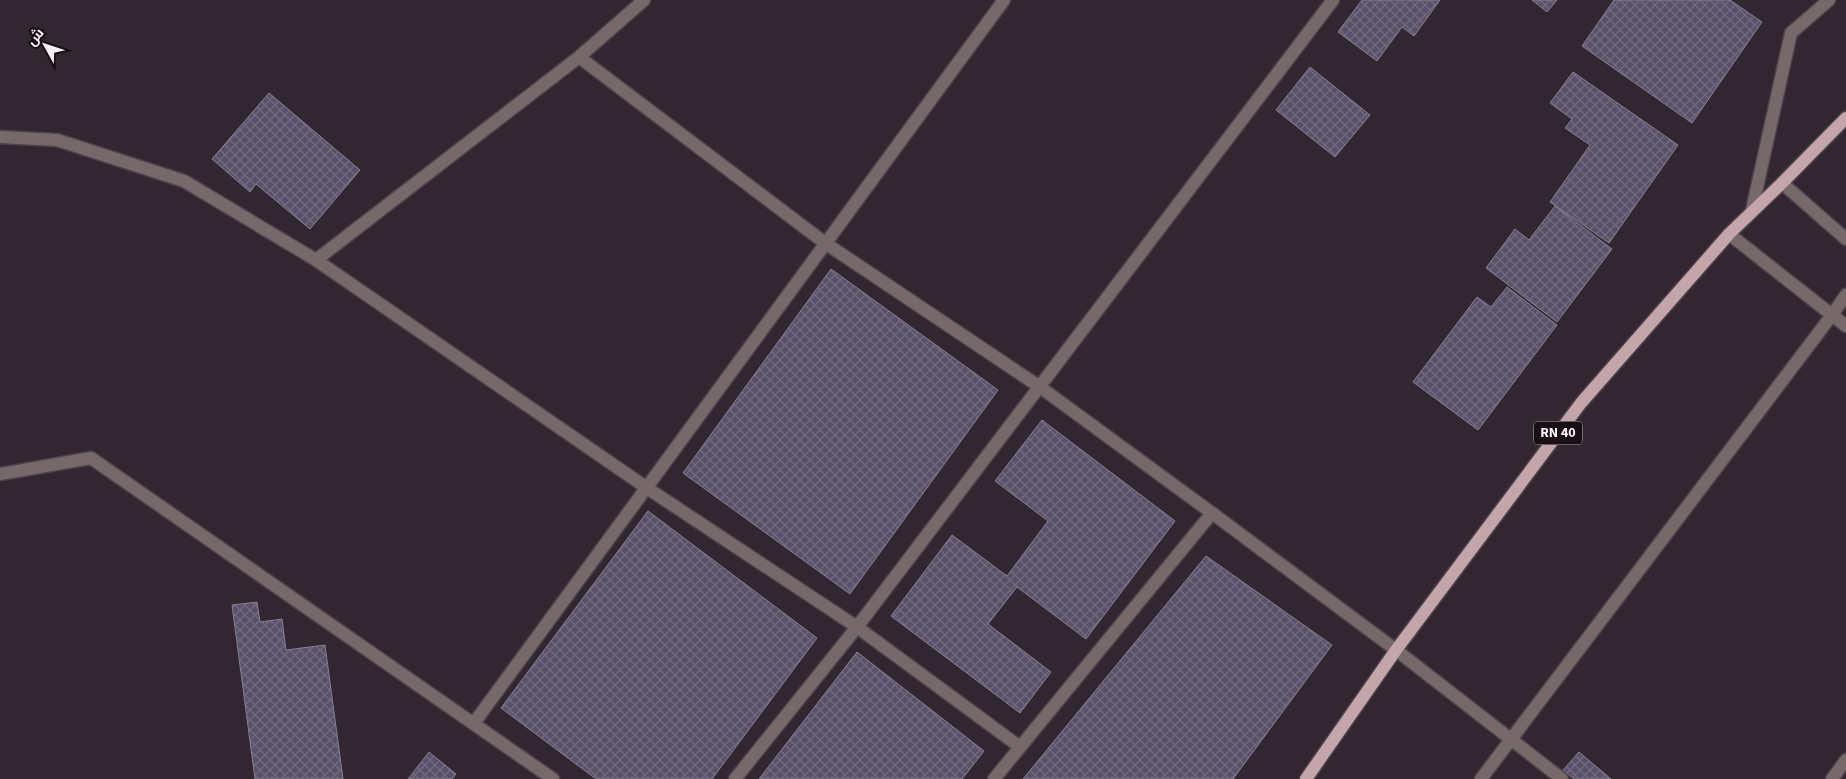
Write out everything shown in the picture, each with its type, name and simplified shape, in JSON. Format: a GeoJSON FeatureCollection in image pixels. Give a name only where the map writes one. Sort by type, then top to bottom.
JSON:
{"type":"FeatureCollection","features":[{"type":"Feature","properties":{"kind":"main road","name":"RN 40"},"geometry":{"type":"LineString","coordinates":[[1306,779],[1396,650],[1581,403],[1729,234],[1846,118]]}},
{"type":"Feature","properties":{"kind":"street"},"geometry":{"type":"LineString","coordinates":[[316,260],[579,57],[644,0]]}},
{"type":"Feature","properties":{"kind":"street"},"geometry":{"type":"LineString","coordinates":[[474,723],[1004,0]]}},
{"type":"Feature","properties":{"kind":"street"},"geometry":{"type":"LineString","coordinates":[[735,779],[857,627],[1333,0]]}},
{"type":"Feature","properties":{"kind":"street"},"geometry":{"type":"LineString","coordinates":[[1752,210],[1791,33],[1829,0]]}},
{"type":"Feature","properties":{"kind":"street"},"geometry":{"type":"LineString","coordinates":[[579,57],[825,244],[1040,387],[1212,512],[1396,650],[1562,779]]}},
{"type":"Feature","properties":{"kind":"street"},"geometry":{"type":"LineString","coordinates":[[0,137],[57,140],[184,181],[316,260],[647,488],[857,627],[1020,747]]}},
{"type":"Feature","properties":{"kind":"street"},"geometry":{"type":"LineString","coordinates":[[1782,183],[1846,239]]}},
{"type":"Feature","properties":{"kind":"street"},"geometry":{"type":"LineString","coordinates":[[1729,234],[1846,326]]}},
{"type":"Feature","properties":{"kind":"street"},"geometry":{"type":"LineString","coordinates":[[1481,779],[1846,294]]}},
{"type":"Feature","properties":{"kind":"street"},"geometry":{"type":"LineString","coordinates":[[0,474],[91,458],[553,779]]}},
{"type":"Feature","properties":{"kind":"street"},"geometry":{"type":"LineString","coordinates":[[994,779],[1212,512]]}},
{"type":"Feature","properties":{"kind":"street"},"geometry":{"type":"LineString","coordinates":[[1832,779],[1846,760]]}},
{"type":"Feature","properties":{"kind":"building"},"geometry":{"type":"Polygon","coordinates":[[[1362,0],[1440,0],[1414,36],[1402,27],[1377,61],[1338,32],[1362,0]]]}},
{"type":"Feature","properties":{"kind":"building"},"geometry":{"type":"Polygon","coordinates":[[[1532,0],[1557,0],[1547,12],[1532,0]]]}},
{"type":"Feature","properties":{"kind":"building"},"geometry":{"type":"Polygon","coordinates":[[[1614,0],[1730,0],[1762,22],[1692,123],[1582,46],[1614,0]]]}},
{"type":"Feature","properties":{"kind":"building"},"geometry":{"type":"Polygon","coordinates":[[[1310,67],[1370,115],[1335,157],[1276,110],[1310,67]]]}},
{"type":"Feature","properties":{"kind":"building"},"geometry":{"type":"Polygon","coordinates":[[[1573,72],[1678,145],[1609,243],[1550,202],[1590,145],[1565,128],[1572,119],[1550,103],[1573,72]]]}},
{"type":"Feature","properties":{"kind":"building"},"geometry":{"type":"Polygon","coordinates":[[[269,93],[360,170],[310,229],[256,184],[250,192],[212,159],[269,93]]]}},
{"type":"Feature","properties":{"kind":"building"},"geometry":{"type":"Polygon","coordinates":[[[1555,206],[1612,249],[1557,322],[1486,268],[1515,229],[1529,240],[1555,206]]]}},
{"type":"Feature","properties":{"kind":"building"},"geometry":{"type":"Polygon","coordinates":[[[831,269],[998,390],[850,594],[683,473],[831,269]]]}},
{"type":"Feature","properties":{"kind":"building"},"geometry":{"type":"Polygon","coordinates":[[[1507,287],[1557,325],[1478,430],[1413,382],[1477,297],[1491,307],[1507,287]]]}},
{"type":"Feature","properties":{"kind":"building"},"geometry":{"type":"Polygon","coordinates":[[[1042,420],[1175,521],[1086,639],[1017,587],[988,624],[1051,672],[1020,713],[891,616],[952,535],[1007,576],[1048,521],[995,481],[1042,420]]]}},
{"type":"Feature","properties":{"kind":"building"},"geometry":{"type":"Polygon","coordinates":[[[648,511],[817,638],[712,779],[596,779],[501,708],[648,511]]]}},
{"type":"Feature","properties":{"kind":"building"},"geometry":{"type":"Polygon","coordinates":[[[1206,556],[1332,645],[1233,779],[1023,779],[1206,556]]]}},
{"type":"Feature","properties":{"kind":"building"},"geometry":{"type":"Polygon","coordinates":[[[257,602],[260,622],[282,619],[286,650],[325,645],[343,779],[255,779],[232,605],[257,602]]]}},
{"type":"Feature","properties":{"kind":"building"},"geometry":{"type":"Polygon","coordinates":[[[857,652],[984,751],[962,779],[759,779],[857,652]]]}},
{"type":"Feature","properties":{"kind":"building"},"geometry":{"type":"Polygon","coordinates":[[[429,752],[456,774],[452,779],[408,779],[429,752]]]}},
{"type":"Feature","properties":{"kind":"building"},"geometry":{"type":"Polygon","coordinates":[[[1579,752],[1611,779],[1574,779],[1563,770],[1579,752]]]}}]}
